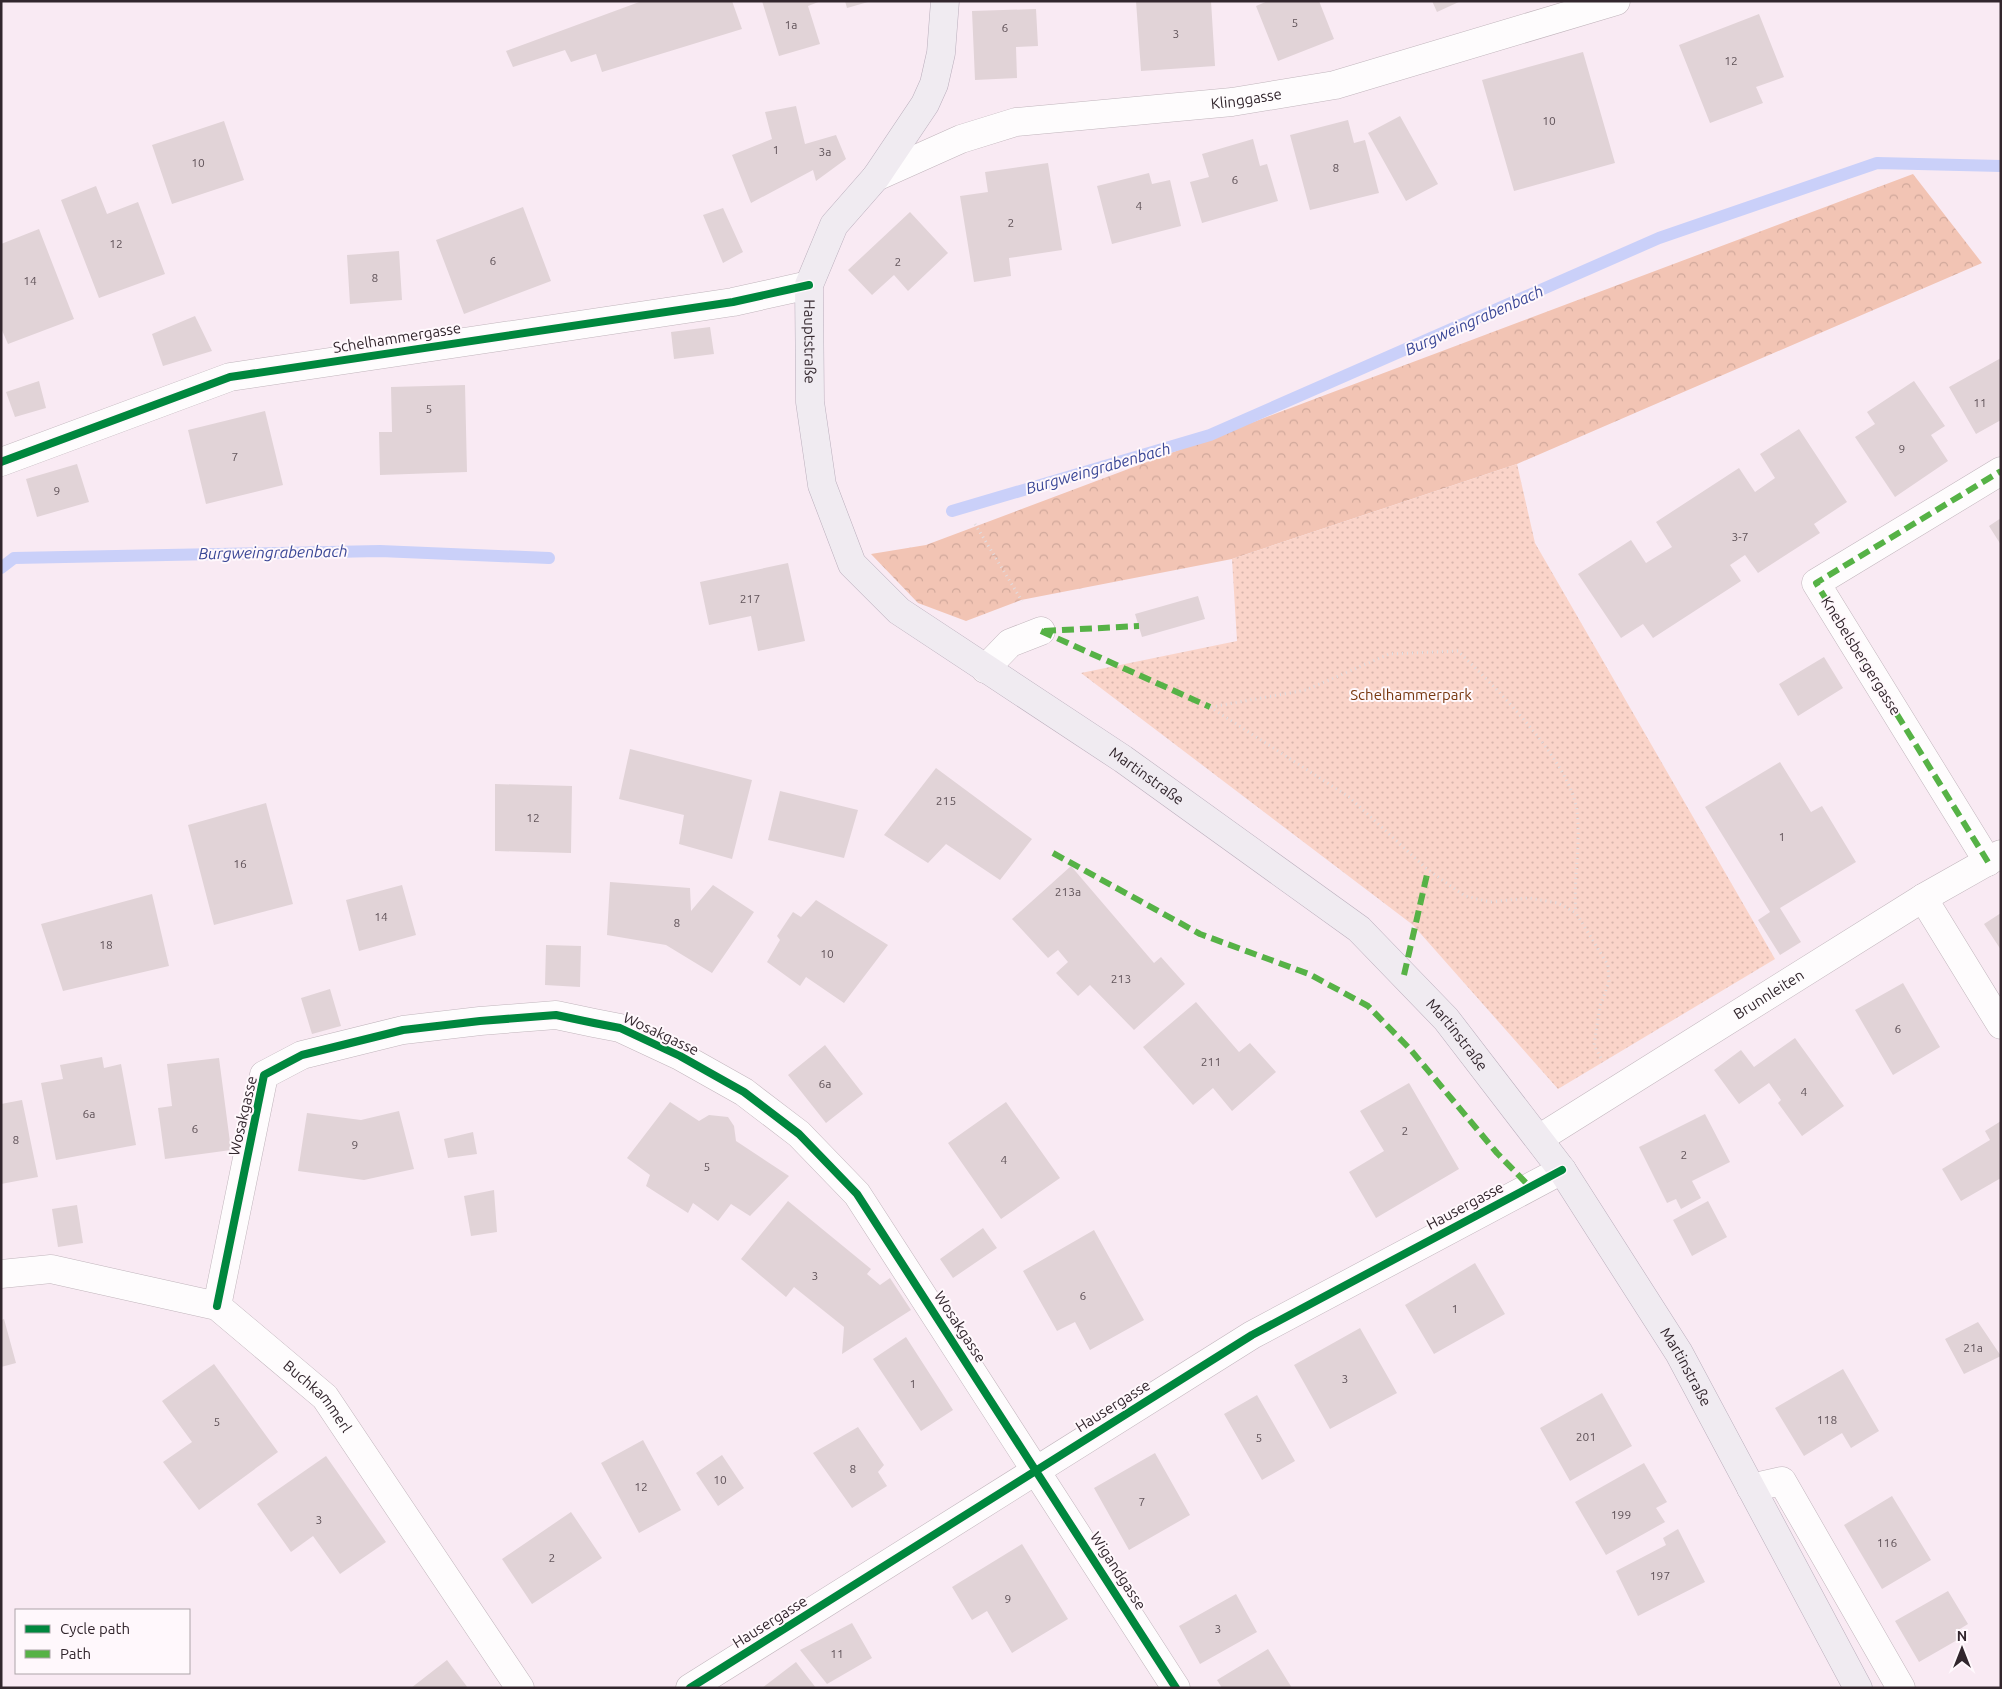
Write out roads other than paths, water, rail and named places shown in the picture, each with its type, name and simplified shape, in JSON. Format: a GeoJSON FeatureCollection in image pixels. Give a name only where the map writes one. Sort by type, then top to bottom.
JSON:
{"type":"FeatureCollection","features":[{"type":"Feature","properties":{"kind":"main road","name":"Hauptstraße"},"geometry":{"type":"LineString","coordinates":[[852,564],[822,485],[810,402],[809,285],[834,225],[876,177],[925,104],[934,84],[941,53],[945,1]]}},
{"type":"Feature","properties":{"kind":"main road","name":"Martinstraße"},"geometry":{"type":"LineString","coordinates":[[852,564],[899,611],[1123,759],[1359,929],[1446,1019],[1540,1138],[1679,1353],[1858,1688]]}},
{"type":"Feature","properties":{"kind":"street","name":"Klinggasse"},"geometry":{"type":"LineString","coordinates":[[876,177],[961,139],[1016,122],[1232,102],[1335,85],[1616,1]]}},
{"type":"Feature","properties":{"kind":"street","name":"Schelhammergasse"},"geometry":{"type":"LineString","coordinates":[[1,462],[230,377],[734,302],[809,285]]}},
{"type":"Feature","properties":{"kind":"street","name":"Knebelsbergergasse"},"geometry":{"type":"LineString","coordinates":[[1994,858],[1816,584],[2001,471]]}},
{"type":"Feature","properties":{"kind":"street"},"geometry":{"type":"LineString","coordinates":[[985,669],[1010,643],[1040,631]]}},
{"type":"Feature","properties":{"kind":"street","name":"Brunnleiten"},"geometry":{"type":"LineString","coordinates":[[1540,1138],[1923,898],[1994,858]]}},
{"type":"Feature","properties":{"kind":"street"},"geometry":{"type":"LineString","coordinates":[[1923,898],[2001,1025]]}},
{"type":"Feature","properties":{"kind":"street","name":"Wosakgasse"},"geometry":{"type":"LineString","coordinates":[[217,1306],[264,1074],[302,1055],[403,1030],[556,1015],[620,1028],[680,1056],[744,1092],[799,1134],[857,1194],[1036,1470]]}},
{"type":"Feature","properties":{"kind":"street","name":"Hausergasse"},"geometry":{"type":"LineString","coordinates":[[690,1688],[1252,1335],[1562,1170]]}},
{"type":"Feature","properties":{"kind":"street","name":"Buchkammerl"},"geometry":{"type":"LineString","coordinates":[[1,1274],[51,1269],[217,1306],[325,1397],[520,1688]]}},
{"type":"Feature","properties":{"kind":"street","name":"Wigandgasse"},"geometry":{"type":"LineString","coordinates":[[1036,1470],[1176,1688]]}},
{"type":"Feature","properties":{"kind":"street"},"geometry":{"type":"LineString","coordinates":[[1751,1488],[1782,1481],[1901,1688]]}},
{"type":"Feature","properties":{"kind":"waterway","name":"Burgweingrabenbach"},"geometry":{"type":"LineString","coordinates":[[952,511],[1210,435],[1659,238],[1877,163],[2001,166]]}},
{"type":"Feature","properties":{"kind":"waterway","name":"Burgweingrabenbach"},"geometry":{"type":"LineString","coordinates":[[1,568],[14,558],[380,551],[549,558]]}},
{"type":"Feature","properties":{"kind":"park label","name":"Schelhammerpark"},"geometry":{"type":"Point","coordinates":[1411,695]}}]}
